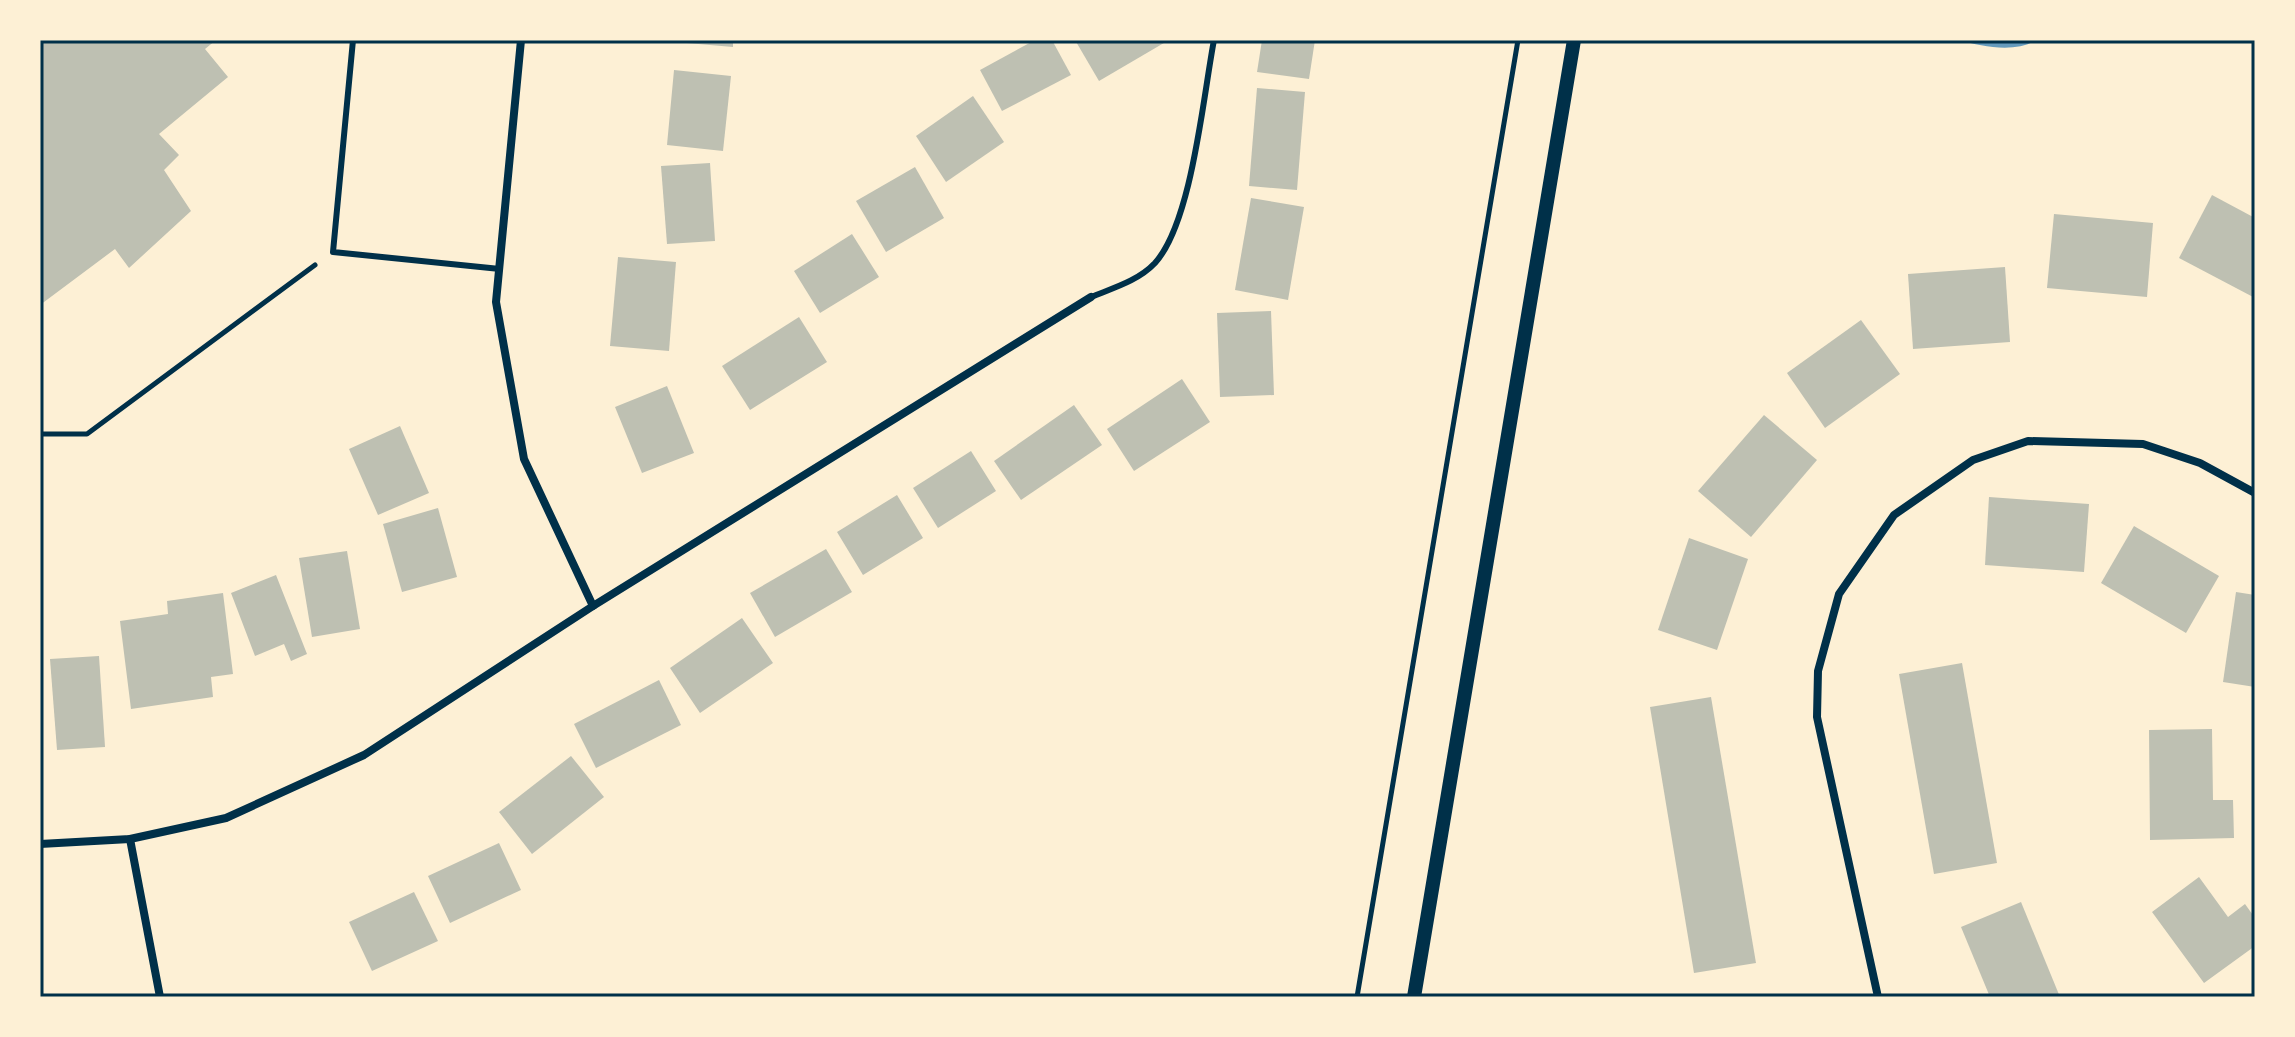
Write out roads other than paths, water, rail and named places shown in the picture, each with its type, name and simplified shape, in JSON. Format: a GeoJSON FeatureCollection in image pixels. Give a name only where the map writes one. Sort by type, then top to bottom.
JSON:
{"type":"FeatureCollection","features":[{"type":"Feature","properties":{"kind":"street"},"geometry":{"type":"LineString","coordinates":[[521,40],[496,302],[524,459],[593,606]]}},
{"type":"Feature","properties":{"kind":"street"},"geometry":{"type":"LineString","coordinates":[[1414,997],[1574,40]]}},
{"type":"Feature","properties":{"kind":"street"},"geometry":{"type":"LineString","coordinates":[[40,844],[130,839],[226,818],[364,755],[593,606],[1091,297]]}},
{"type":"Feature","properties":{"kind":"street"},"geometry":{"type":"LineString","coordinates":[[1878,997],[1817,717],[1818,671],[1839,594],[1894,515],[1973,460],[2028,441],[2143,444],[2200,463],[2255,493]]}},
{"type":"Feature","properties":{"kind":"street"},"geometry":{"type":"LineString","coordinates":[[130,839],[160,997]]}},
{"type":"Feature","properties":{"kind":"lane"},"geometry":{"type":"LineString","coordinates":[[353,40],[333,252],[500,269]]}},
{"type":"Feature","properties":{"kind":"lane"},"geometry":{"type":"LineString","coordinates":[[1091,297],[1127,283],[1156,261],[1181,214],[1214,40]]}},
{"type":"Feature","properties":{"kind":"water"},"geometry":{"type":"Polygon","coordinates":[[[1961,40],[2036,40],[2009,48],[1961,40]]]}}]}
